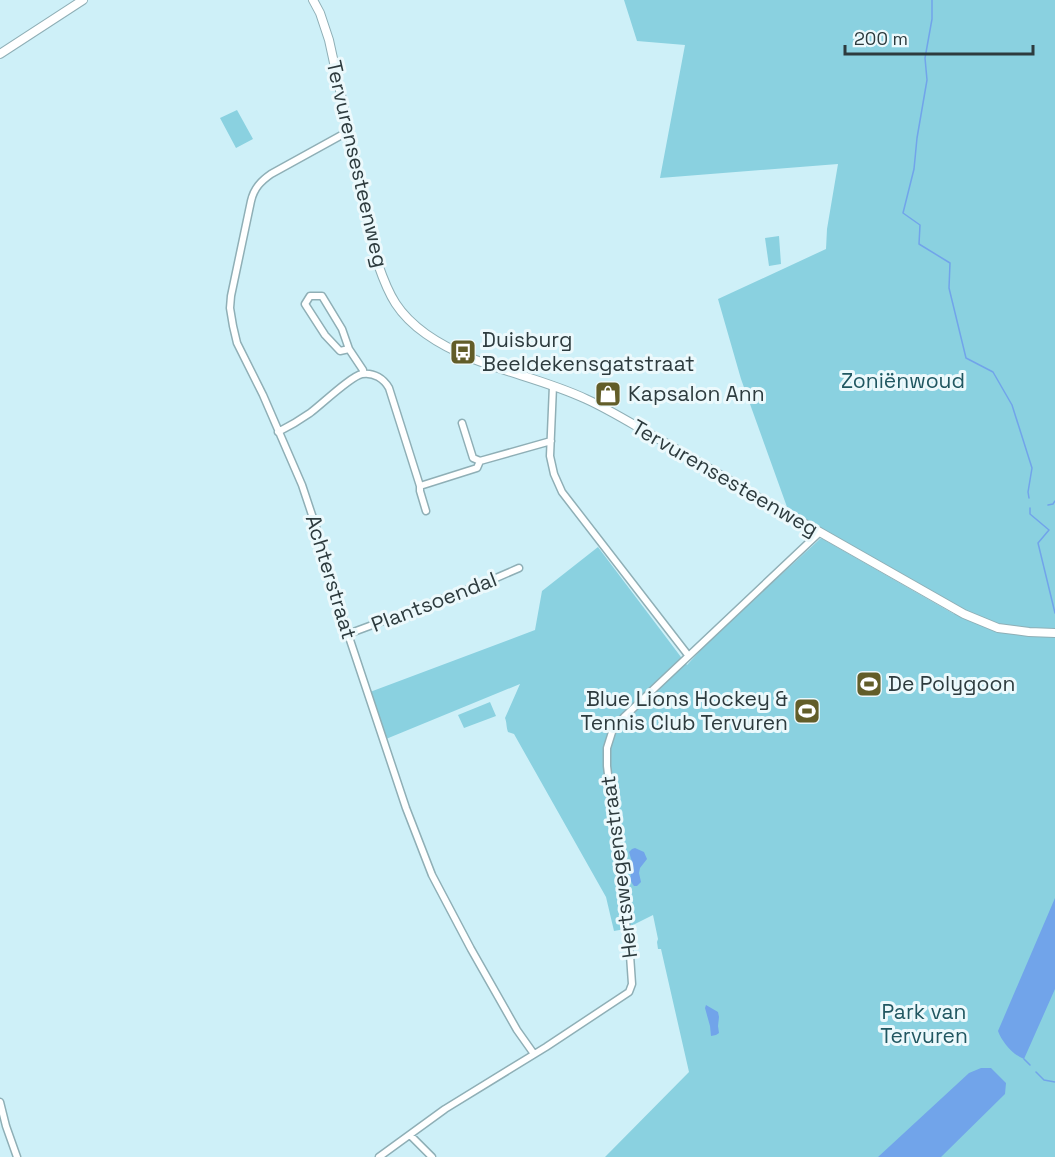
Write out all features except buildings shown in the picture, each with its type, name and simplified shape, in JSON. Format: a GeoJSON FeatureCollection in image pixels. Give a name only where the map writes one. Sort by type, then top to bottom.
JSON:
{"type":"FeatureCollection","features":[{"type":"Feature","properties":{"kind":"street"},"geometry":{"type":"LineString","coordinates":[[0,54],[83,0]]}},
{"type":"Feature","properties":{"kind":"street","name":"Tervurensesteenweg"},"geometry":{"type":"LineString","coordinates":[[313,0],[329,40],[378,264],[392,299],[404,315],[427,334],[465,356],[553,386],[602,407],[964,614],[998,627],[1055,633]]}},
{"type":"Feature","properties":{"kind":"street","name":"Achterstraat"},"geometry":{"type":"LineString","coordinates":[[349,130],[271,174],[257,186],[250,201],[233,283],[230,308],[233,326],[237,344],[263,395],[302,485],[348,634],[406,808],[432,875],[517,1030],[534,1054]]}},
{"type":"Feature","properties":{"kind":"street"},"geometry":{"type":"LineString","coordinates":[[349,349],[340,351],[325,335],[305,304],[310,296],[322,296],[342,329],[349,349],[363,370],[363,374]]}},
{"type":"Feature","properties":{"kind":"street"},"geometry":{"type":"LineString","coordinates":[[278,432],[297,422],[353,379],[363,374],[372,374],[381,378],[389,388],[426,511]]}},
{"type":"Feature","properties":{"kind":"street"},"geometry":{"type":"LineString","coordinates":[[553,386],[550,456],[554,474],[562,492],[688,655]]}},
{"type":"Feature","properties":{"kind":"street"},"geometry":{"type":"LineString","coordinates":[[462,423],[473,458],[480,461],[551,441]]}},
{"type":"Feature","properties":{"kind":"street"},"geometry":{"type":"LineString","coordinates":[[420,486],[477,468],[480,461]]}},
{"type":"Feature","properties":{"kind":"street","name":"Hertswegenstraat"},"geometry":{"type":"LineString","coordinates":[[379,1157],[445,1109],[629,992],[631,989],[630,955],[607,766],[607,748],[613,729],[819,532]]}},
{"type":"Feature","properties":{"kind":"street","name":"Plantsoendal"},"geometry":{"type":"LineString","coordinates":[[348,634],[480,585],[519,568]]}},
{"type":"Feature","properties":{"kind":"street"},"geometry":{"type":"LineString","coordinates":[[0,1102],[17,1157]]}},
{"type":"Feature","properties":{"kind":"street"},"geometry":{"type":"LineString","coordinates":[[410,1135],[432,1157]]}},
{"type":"Feature","properties":{"kind":"green space","name":"Zoniënwoud"},"geometry":{"type":"Polygon","coordinates":[[[624,0],[1055,0],[1055,1157],[605,1157],[689,1072],[661,949],[658,949],[653,915],[625,929],[614,931],[606,897],[514,734],[508,732],[505,718],[520,684],[386,739],[370,692],[535,630],[542,591],[598,547],[687,665],[709,641],[821,538],[954,614],[957,607],[787,507],[741,379],[718,299],[826,249],[827,229],[838,164],[660,178],[685,45],[637,41],[624,0]]]}},
{"type":"Feature","properties":{"kind":"green space"},"geometry":{"type":"Polygon","coordinates":[[[237,110],[253,139],[236,148],[220,118],[237,110]]]}},
{"type":"Feature","properties":{"kind":"green space"},"geometry":{"type":"Polygon","coordinates":[[[779,236],[781,264],[769,266],[765,238],[779,236]]]}},
{"type":"Feature","properties":{"kind":"green space"},"geometry":{"type":"Polygon","coordinates":[[[490,702],[496,716],[464,728],[458,715],[490,702]]]}},
{"type":"Feature","properties":{"kind":"water"},"geometry":{"type":"Polygon","coordinates":[[[635,848],[644,852],[647,859],[640,868],[641,882],[637,886],[634,886],[630,877],[632,862],[629,852],[635,848]]]}},
{"type":"Feature","properties":{"kind":"water"},"geometry":{"type":"Polygon","coordinates":[[[1055,898],[1055,989],[1024,1059],[1008,1048],[998,1031],[1055,898]]]}},
{"type":"Feature","properties":{"kind":"water"},"geometry":{"type":"Polygon","coordinates":[[[706,1005],[718,1012],[719,1033],[716,1035],[711,1036],[706,1005]]]}},
{"type":"Feature","properties":{"kind":"water"},"geometry":{"type":"Polygon","coordinates":[[[981,1068],[991,1068],[1006,1083],[1005,1094],[941,1157],[878,1157],[969,1073],[981,1068]]]}},
{"type":"Feature","properties":{"kind":"waterway"},"geometry":{"type":"LineString","coordinates":[[932,0],[932,19],[925,58],[927,80],[914,169],[903,213],[920,225],[919,244],[950,263],[949,288],[966,358],[993,372],[1012,405],[1032,468],[1029,498]]}},
{"type":"Feature","properties":{"kind":"waterway"},"geometry":{"type":"LineString","coordinates":[[1048,505],[1055,501]]}},
{"type":"Feature","properties":{"kind":"waterway"},"geometry":{"type":"LineString","coordinates":[[1030,508],[1030,514],[1049,530],[1038,543],[1055,613]]}},
{"type":"Feature","properties":{"kind":"waterway"},"geometry":{"type":"LineString","coordinates":[[1024,1059],[1030,1065]]}},
{"type":"Feature","properties":{"kind":"waterway"},"geometry":{"type":"LineString","coordinates":[[1036,1072],[1044,1080],[1055,1082]]}},
{"type":"Feature","properties":{"kind":"place","name":"Duisburg Beeldekensgatstraat"},"geometry":{"type":"Point","coordinates":[463,352]}},
{"type":"Feature","properties":{"kind":"place","name":"Kapsalon Ann"},"geometry":{"type":"Point","coordinates":[608,394]}},
{"type":"Feature","properties":{"kind":"place","name":"De Polygoon"},"geometry":{"type":"Point","coordinates":[869,684]}},
{"type":"Feature","properties":{"kind":"place","name":"Blue Lions Hockey & Tennis Club Tervuren"},"geometry":{"type":"Point","coordinates":[807,711]}},
{"type":"Feature","properties":{"kind":"park label","name":"Park van Tervuren"},"geometry":{"type":"Point","coordinates":[924,1024]}}]}
